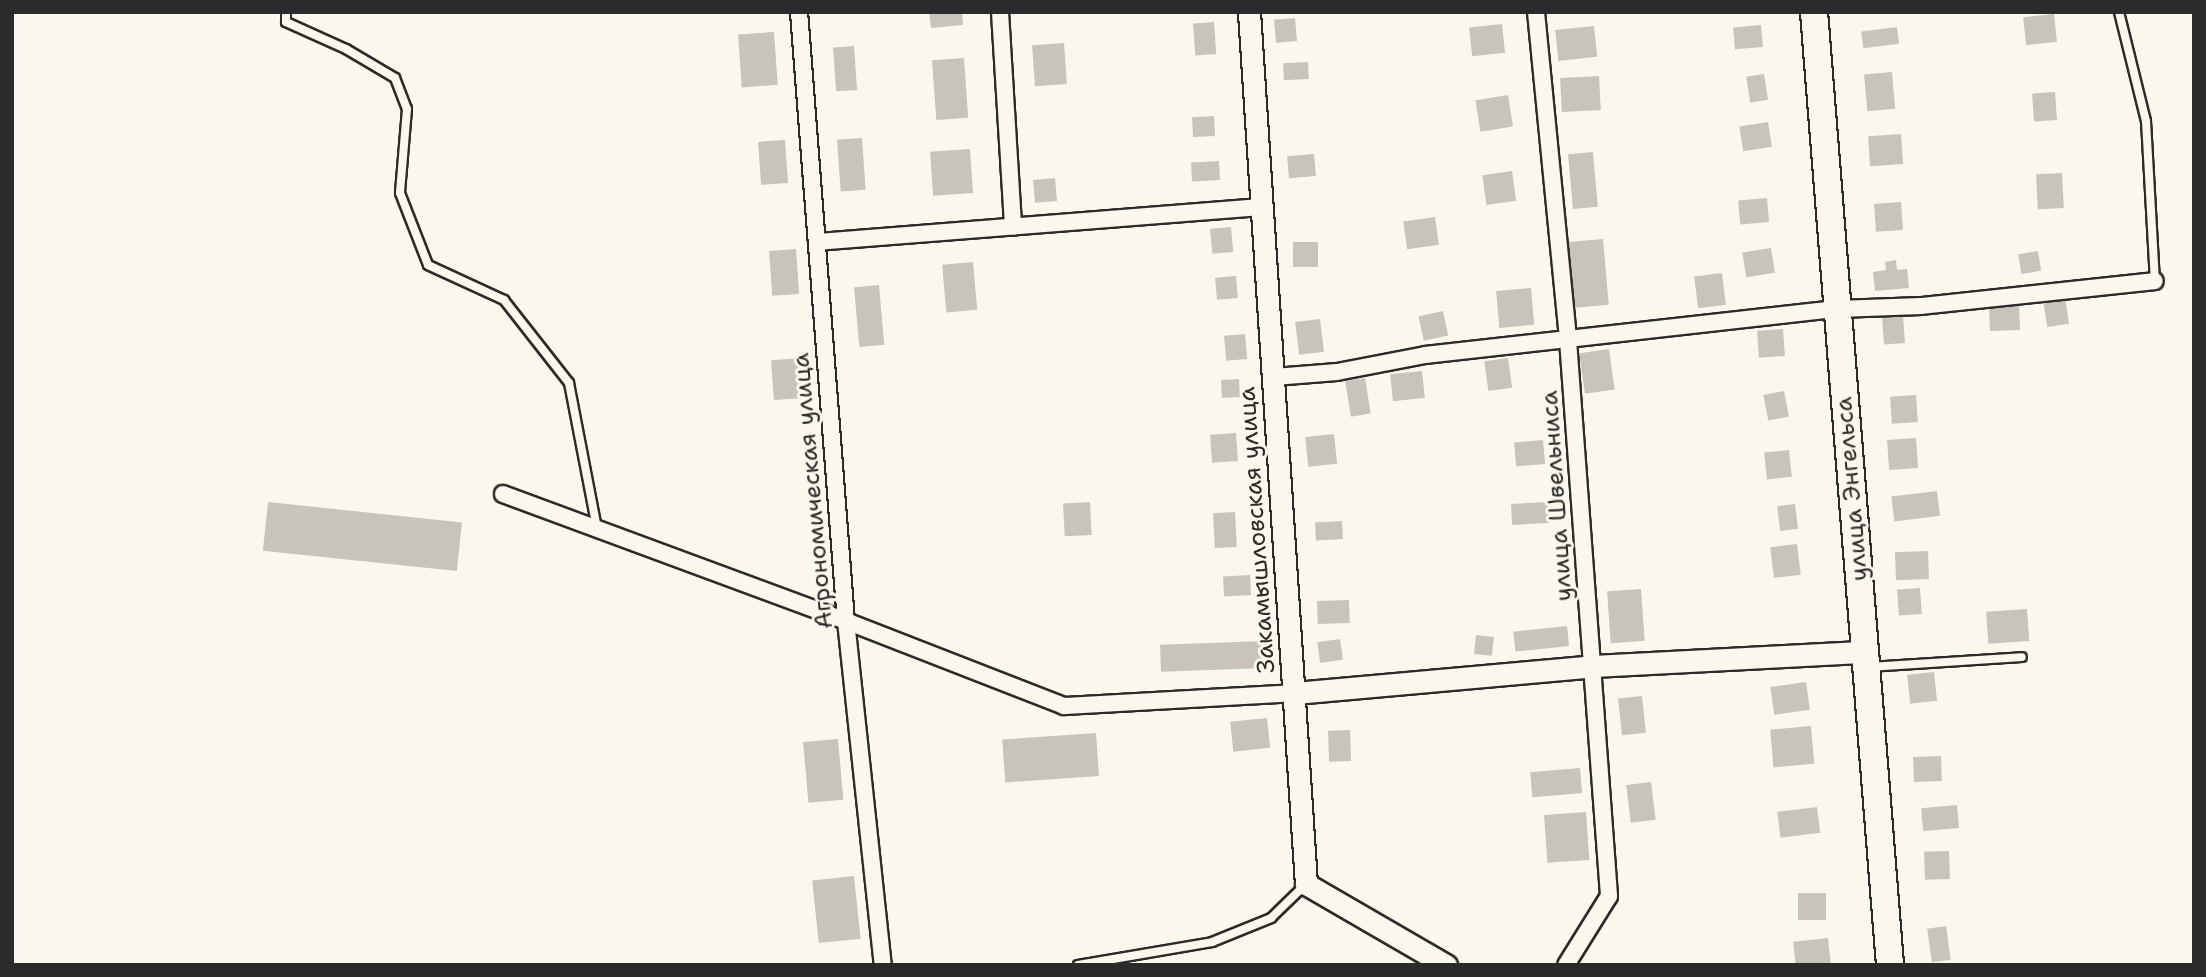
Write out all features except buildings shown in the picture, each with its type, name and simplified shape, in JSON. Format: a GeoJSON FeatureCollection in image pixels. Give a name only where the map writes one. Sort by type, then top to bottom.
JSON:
{"type":"FeatureCollection","features":[{"type":"Feature","properties":{"kind":"main road","name":"улица Энгельса"},"geometry":{"type":"LineString","coordinates":[[1814,12],[1890,965]]}},
{"type":"Feature","properties":{"kind":"street","name":"Агрономическая улица"},"geometry":{"type":"LineString","coordinates":[[799,12],[846,621],[883,965]]}},
{"type":"Feature","properties":{"kind":"street"},"geometry":{"type":"LineString","coordinates":[[1000,12],[1013,227]]}},
{"type":"Feature","properties":{"kind":"street","name":"Закамышловская улица"},"geometry":{"type":"LineString","coordinates":[[1249,12],[1306,884]]}},
{"type":"Feature","properties":{"kind":"street","name":"улица Швельниса"},"geometry":{"type":"LineString","coordinates":[[1536,12],[1568,340],[1609,896],[1566,965]]}},
{"type":"Feature","properties":{"kind":"street"},"geometry":{"type":"LineString","coordinates":[[817,242],[1263,208]]}},
{"type":"Feature","properties":{"kind":"street"},"geometry":{"type":"LineString","coordinates":[[1273,377],[1337,372],[1425,355],[1838,309],[1921,306],[2155,281]]}},
{"type":"Feature","properties":{"kind":"street"},"geometry":{"type":"LineString","coordinates":[[503,494],[846,621],[1064,706],[1294,693],[1594,666],[1866,660]]}},
{"type":"Feature","properties":{"kind":"street"},"geometry":{"type":"LineString","coordinates":[[1306,884],[1446,965]]}},
{"type":"Feature","properties":{"kind":"lane"},"geometry":{"type":"LineString","coordinates":[[286,12],[286,23],[346,49],[395,78],[407,110],[400,192],[428,265],[504,300],[569,383],[597,529]]}},
{"type":"Feature","properties":{"kind":"lane"},"geometry":{"type":"LineString","coordinates":[[2119,12],[2146,121],[2155,281]]}},
{"type":"Feature","properties":{"kind":"lane"},"geometry":{"type":"LineString","coordinates":[[1866,660],[2022,657]]}},
{"type":"Feature","properties":{"kind":"lane"},"geometry":{"type":"LineString","coordinates":[[1077,965],[1212,942],[1271,918],[1306,884]]}}]}
